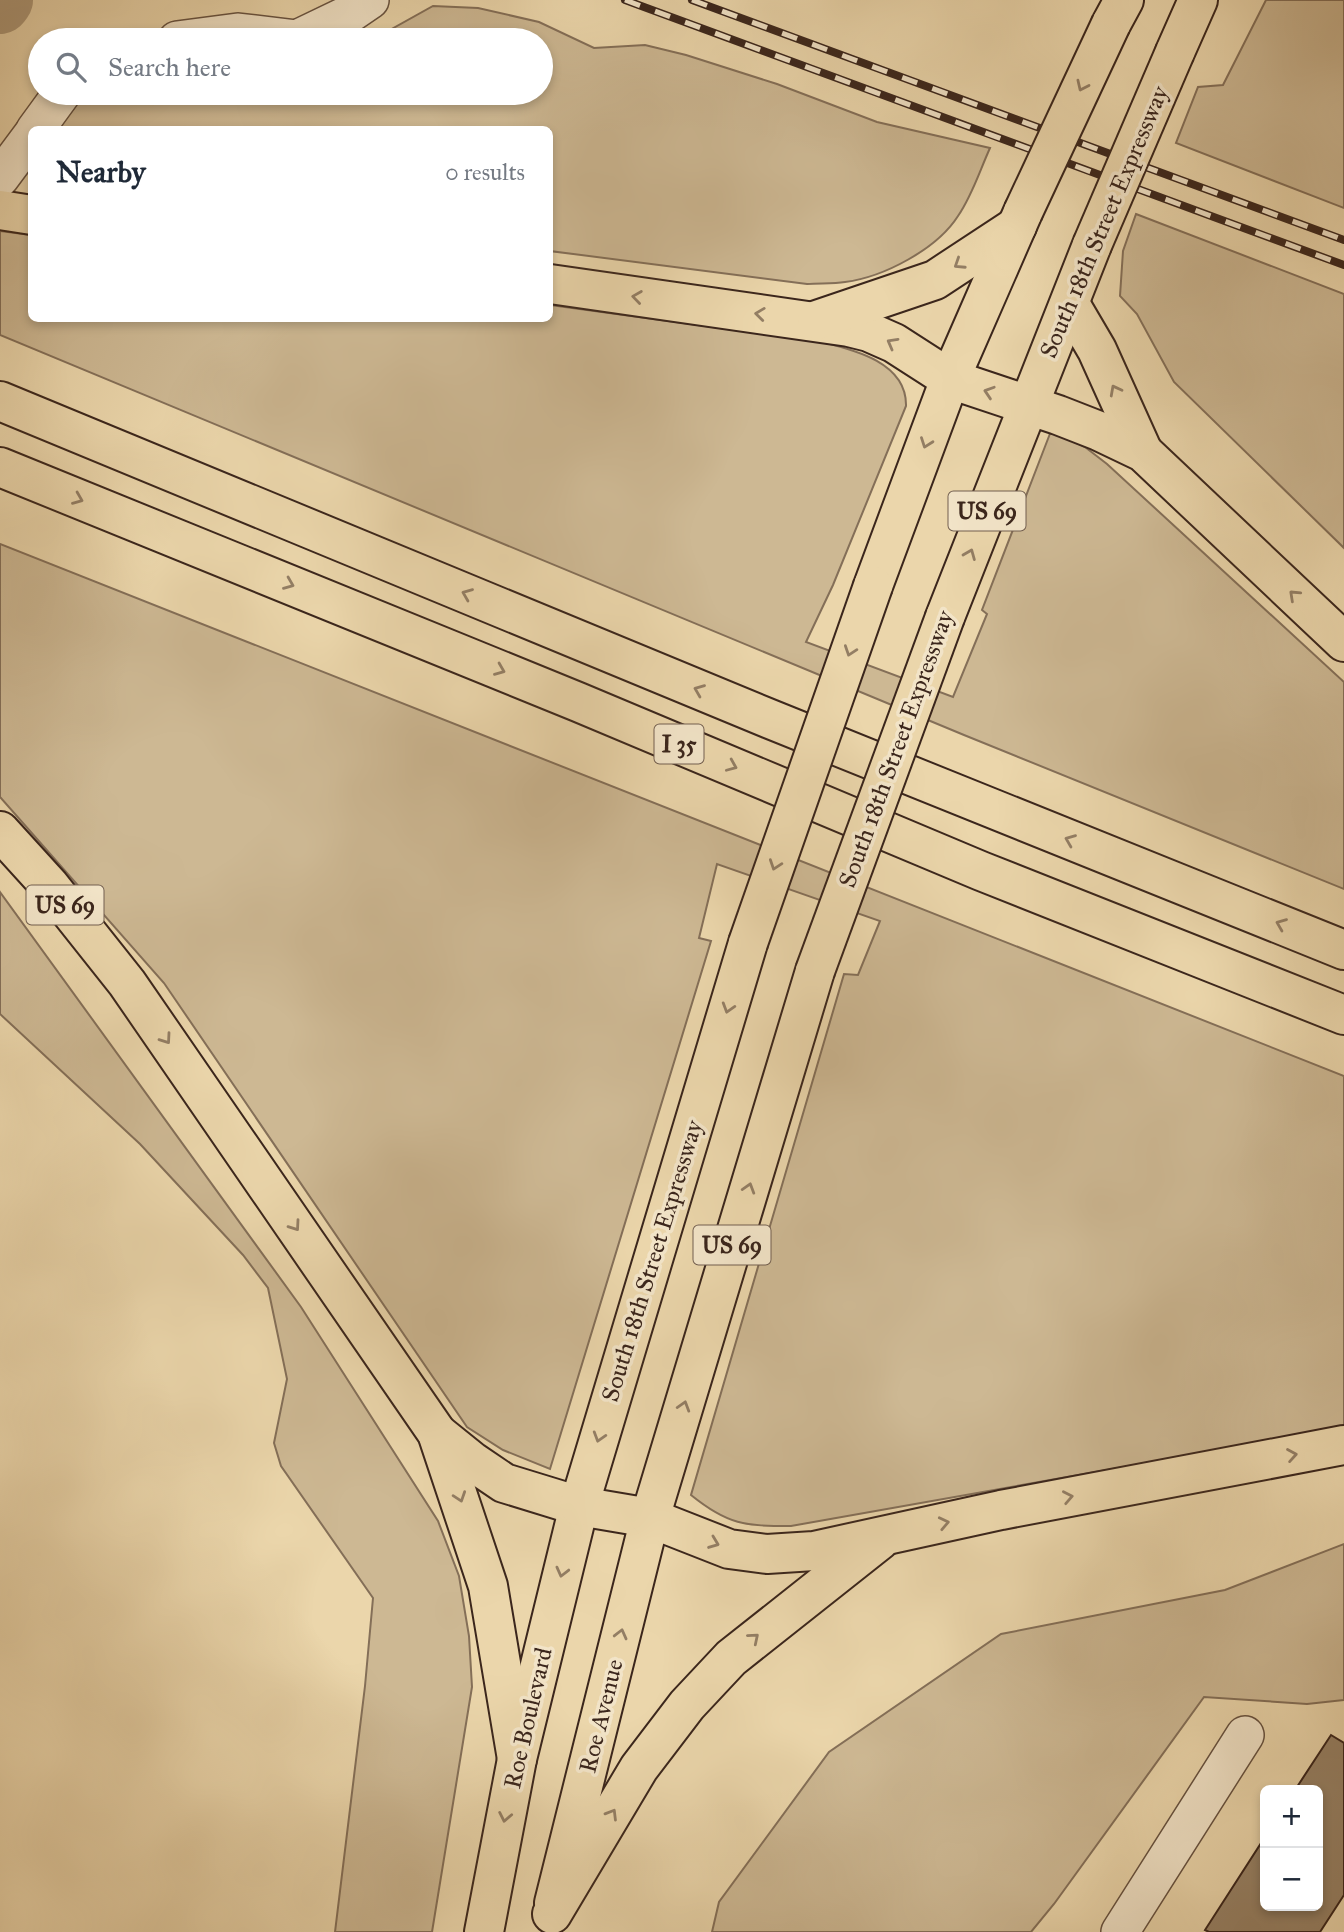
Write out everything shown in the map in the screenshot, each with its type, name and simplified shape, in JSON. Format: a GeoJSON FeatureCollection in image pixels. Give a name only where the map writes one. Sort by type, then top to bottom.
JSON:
{"type":"FeatureCollection","features":[{"type":"Feature","properties":{"kind":"main road","name":"South 18th Street Expressway"},"geometry":{"type":"LineString","coordinates":[[650,1518],[814,971],[945,617],[1028,404],[1092,245],[1198,0]]}},
{"type":"Feature","properties":{"kind":"main road","name":"South 18th Street Expressway"},"geometry":{"type":"LineString","coordinates":[[579,1506],[748,943],[873,586],[950,379],[1020,219],[1117,12]]}},
{"type":"Feature","properties":{"kind":"main road"},"geometry":{"type":"LineString","coordinates":[[0,210],[28,214]]}},
{"type":"Feature","properties":{"kind":"main road"},"geometry":{"type":"LineString","coordinates":[[815,321],[935,280],[1020,219]]}},
{"type":"Feature","properties":{"kind":"main road"},"geometry":{"type":"LineString","coordinates":[[553,285],[815,321],[869,332],[894,343],[950,379],[1099,431],[1143,452],[1344,642]]}},
{"type":"Feature","properties":{"kind":"main road"},"geometry":{"type":"LineString","coordinates":[[1070,304],[1097,349],[1143,452]]}},
{"type":"Feature","properties":{"kind":"main road","name":"I 35"},"geometry":{"type":"LineString","coordinates":[[0,401],[757,714],[1344,950]]}},
{"type":"Feature","properties":{"kind":"main road","name":"I 35"},"geometry":{"type":"LineString","coordinates":[[7,470],[578,702],[981,871],[1344,1015]]}},
{"type":"Feature","properties":{"kind":"main road","name":"US 69"},"geometry":{"type":"LineString","coordinates":[[0,831],[50,886],[127,983],[437,1433],[472,1462],[504,1483],[579,1506],[650,1518]]}},
{"type":"Feature","properties":{"kind":"main road"},"geometry":{"type":"LineString","coordinates":[[437,1433],[488,1586],[517,1759]]}},
{"type":"Feature","properties":{"kind":"main road"},"geometry":{"type":"LineString","coordinates":[[650,1518],[729,1549],[767,1554],[814,1551],[1015,1508],[1344,1446]]}},
{"type":"Feature","properties":{"kind":"main road","name":"Roe Boulevard"},"geometry":{"type":"LineString","coordinates":[[484,1932],[517,1759],[579,1506]]}},
{"type":"Feature","properties":{"kind":"main road","name":"Roe Avenue"},"geometry":{"type":"LineString","coordinates":[[550,1923],[650,1518]]}},
{"type":"Feature","properties":{"kind":"main road"},"geometry":{"type":"LineString","coordinates":[[550,1923],[639,1768],[687,1705],[731,1657],[887,1535]]}},
{"type":"Feature","properties":{"kind":"street"},"geometry":{"type":"LineString","coordinates":[[320,28],[370,0]]}},
{"type":"Feature","properties":{"kind":"street"},"geometry":{"type":"LineString","coordinates":[[39,126],[54,105]]}},
{"type":"Feature","properties":{"kind":"street"},"geometry":{"type":"LineString","coordinates":[[0,178],[28,140]]}},
{"type":"Feature","properties":{"kind":"street"},"geometry":{"type":"LineString","coordinates":[[1120,1932],[1245,1735]]}},
{"type":"Feature","properties":{"kind":"shaded area"},"geometry":{"type":"Polygon","coordinates":[[[1266,0],[1344,0],[1344,208],[1176,143],[1198,87],[1223,85],[1266,0]]]}},
{"type":"Feature","properties":{"kind":"shaded area"},"geometry":{"type":"Polygon","coordinates":[[[433,6],[478,8],[539,22],[552,28],[394,28],[433,6]]]}},
{"type":"Feature","properties":{"kind":"shaded area"},"geometry":{"type":"Polygon","coordinates":[[[553,29],[594,48],[645,45],[686,55],[777,84],[877,122],[990,148],[963,208],[937,240],[908,260],[876,274],[840,283],[807,284],[553,251],[553,126],[57,126],[73,105],[553,105],[553,29]]]}},
{"type":"Feature","properties":{"kind":"shaded area"},"geometry":{"type":"Polygon","coordinates":[[[1136,214],[1344,294],[1344,548],[1174,382],[1137,314],[1120,296],[1123,251],[1136,214]]]}},
{"type":"Feature","properties":{"kind":"shaded area"},"geometry":{"type":"Polygon","coordinates":[[[0,231],[28,235],[28,322],[553,322],[553,305],[822,342],[863,354],[889,369],[898,379],[904,391],[906,406],[833,585],[806,642],[953,697],[987,614],[982,610],[1051,431],[1085,447],[1107,464],[1344,682],[1344,889],[964,735],[0,335],[0,231]]]}},
{"type":"Feature","properties":{"kind":"shaded area"},"geometry":{"type":"Polygon","coordinates":[[[0,544],[1344,1076],[1344,1428],[791,1526],[738,1522],[716,1512],[691,1495],[844,974],[858,975],[880,921],[717,864],[699,938],[711,941],[550,1469],[503,1450],[467,1427],[164,983],[0,797],[0,544]]]}},
{"type":"Feature","properties":{"kind":"shaded area"},"geometry":{"type":"Polygon","coordinates":[[[0,892],[301,1307],[438,1521],[459,1576],[469,1636],[472,1687],[432,1932],[335,1932],[373,1598],[281,1466],[274,1443],[287,1379],[268,1288],[243,1255],[140,1144],[0,1014],[0,892]]]}},
{"type":"Feature","properties":{"kind":"shaded area"},"geometry":{"type":"Polygon","coordinates":[[[1344,1544],[1344,1700],[1307,1704],[1204,1697],[1031,1932],[712,1932],[719,1902],[829,1752],[1001,1634],[1225,1590],[1344,1544]]]}},
{"type":"Feature","properties":{"kind":"building"},"geometry":{"type":"Polygon","coordinates":[[[1331,1735],[1344,1743],[1344,1895],[1320,1932],[1205,1930],[1260,1845],[1260,1911],[1323,1911],[1323,1785],[1298,1785],[1331,1735]]]}},
{"type":"Feature","properties":{"kind":"waterway"},"geometry":{"type":"LineString","coordinates":[[0,4],[3,0]]}},
{"type":"Feature","properties":{"kind":"railway"},"geometry":{"type":"LineString","coordinates":[[625,0],[1344,265]]}},
{"type":"Feature","properties":{"kind":"railway"},"geometry":{"type":"LineString","coordinates":[[692,0],[1344,240]]}}]}
